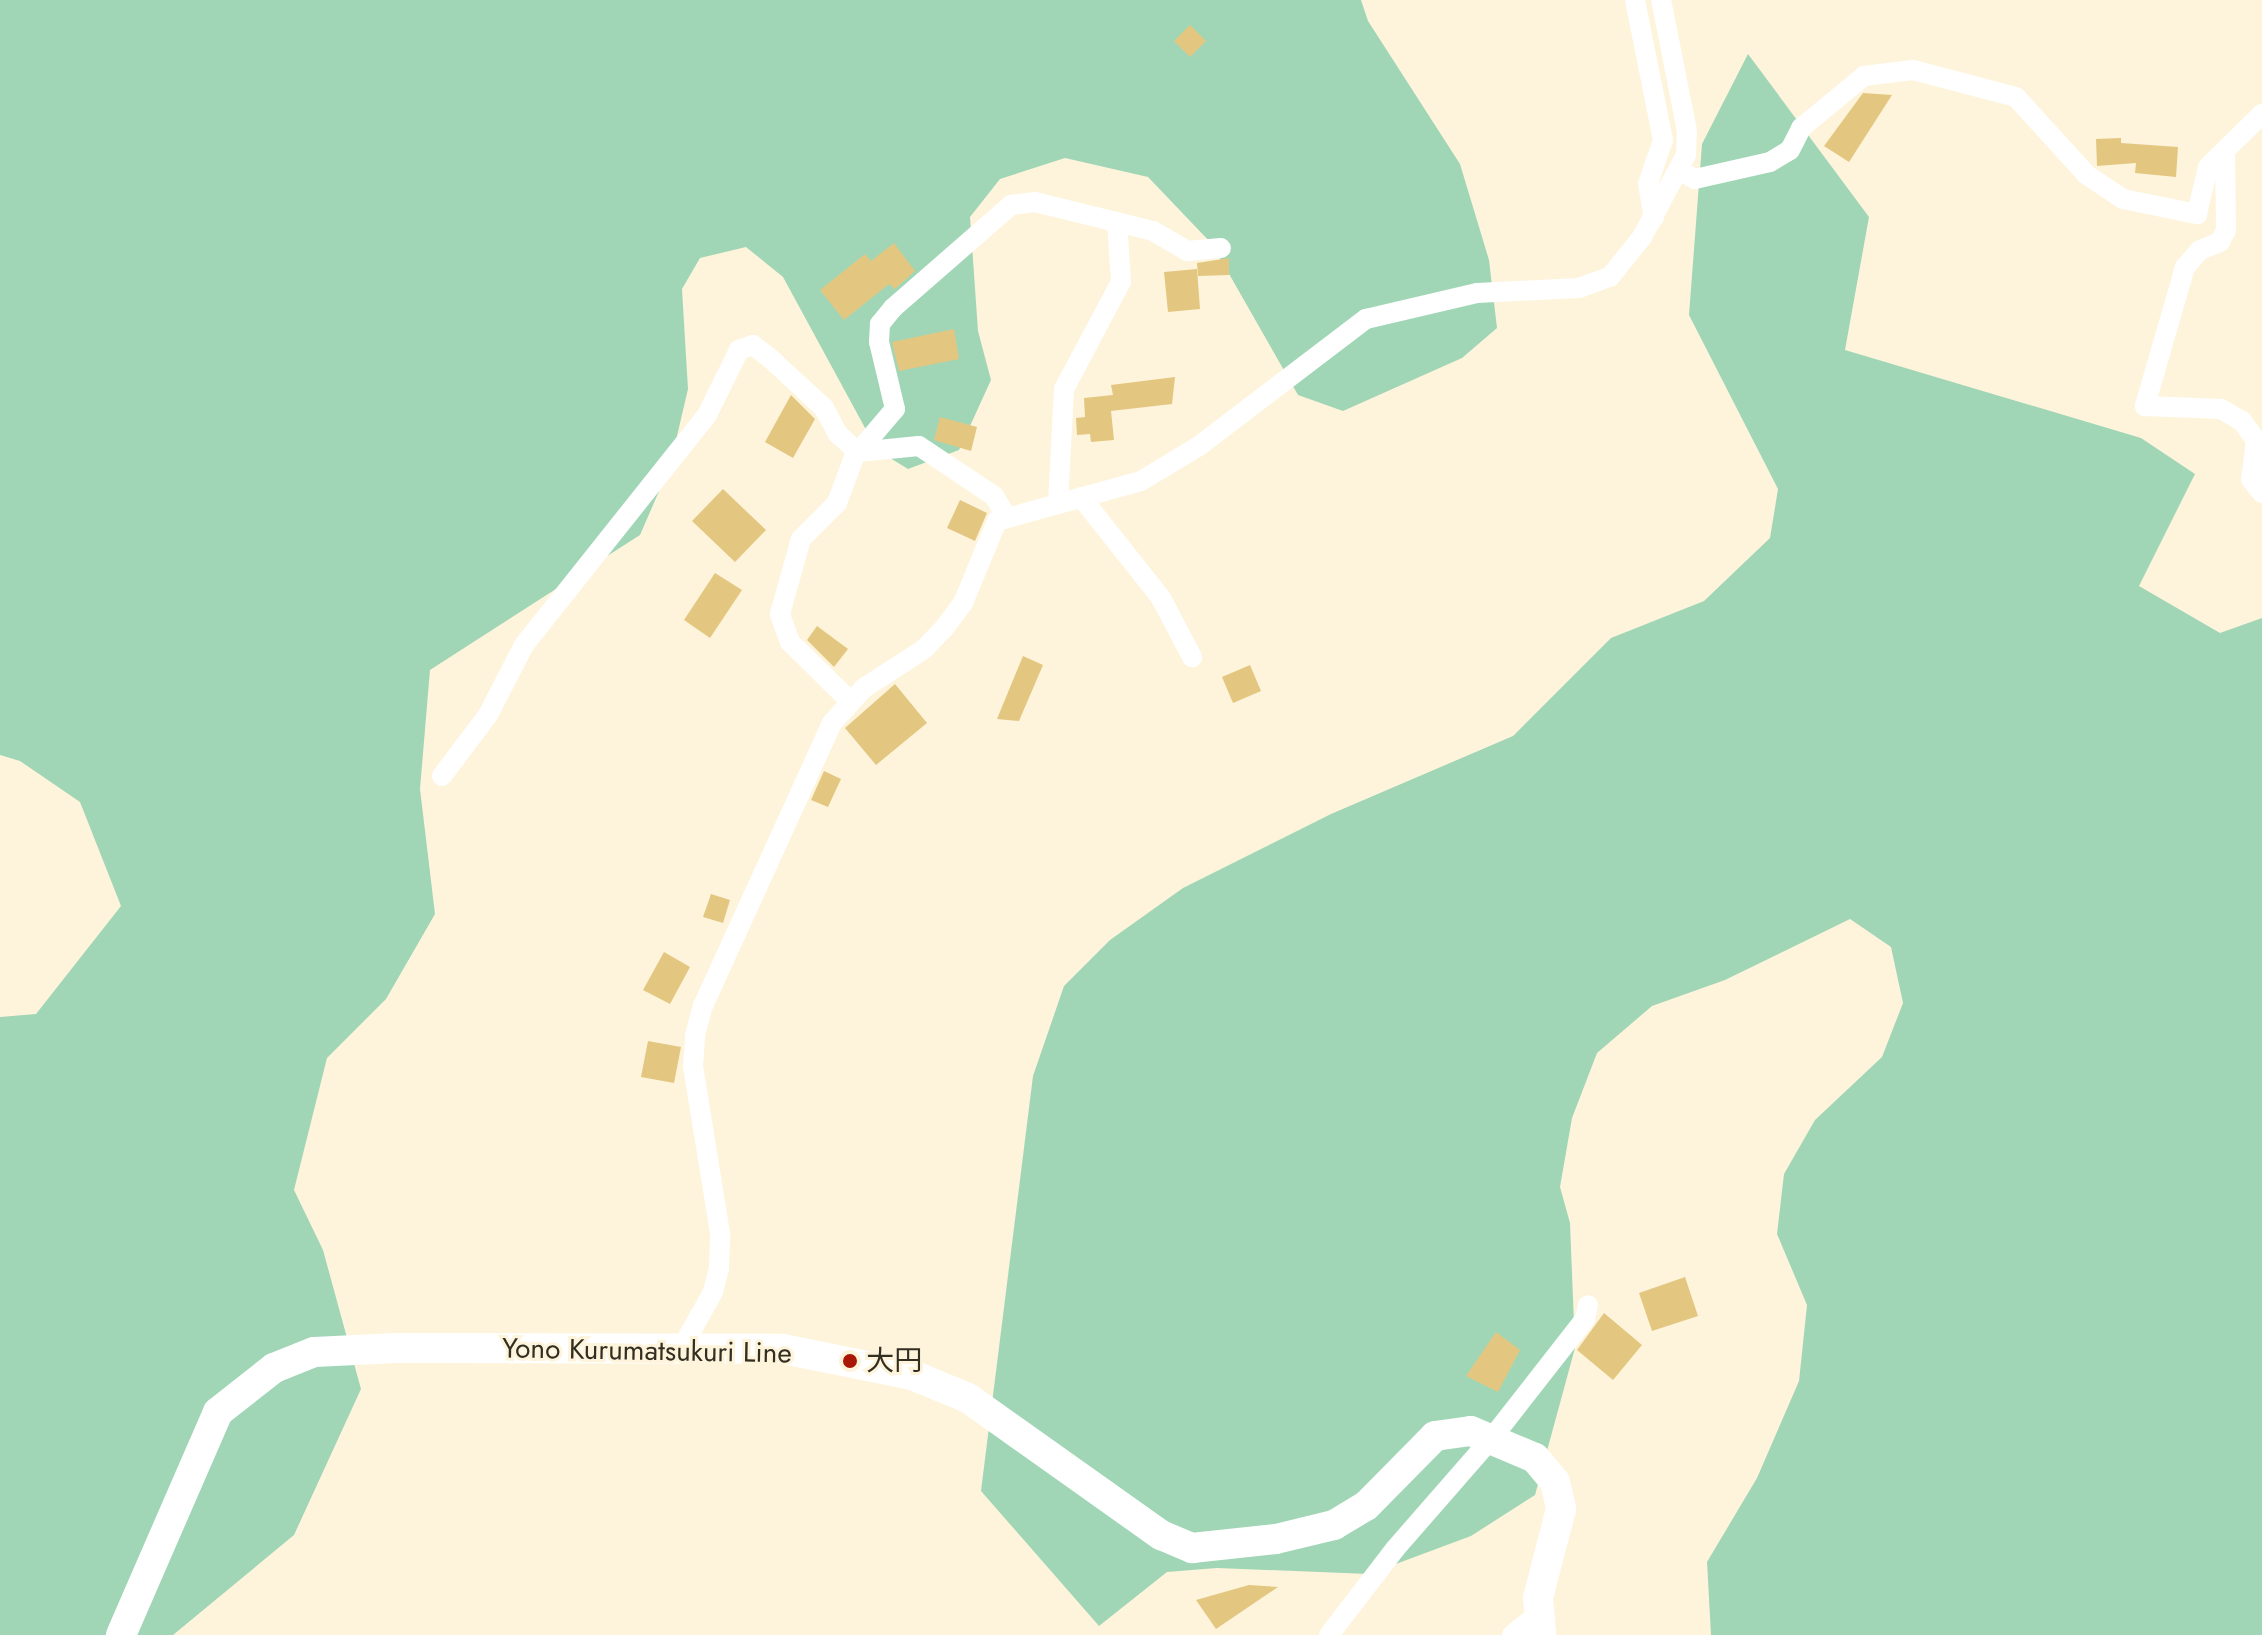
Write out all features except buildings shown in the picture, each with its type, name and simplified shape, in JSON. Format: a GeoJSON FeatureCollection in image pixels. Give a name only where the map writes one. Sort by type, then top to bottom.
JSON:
{"type":"FeatureCollection","features":[{"type":"Feature","properties":{"kind":"main road","name":"Yono Kurumatsukuri Line"},"geometry":{"type":"LineString","coordinates":[[121,1635],[218,1412],[274,1368],[314,1352],[397,1348],[783,1349],[912,1375],[968,1398],[1161,1535],[1192,1548],[1276,1539],[1334,1525],[1366,1506],[1435,1436],[1471,1431],[1535,1458],[1555,1482],[1561,1509],[1538,1598],[1540,1624]]}},
{"type":"Feature","properties":{"kind":"street"},"geometry":{"type":"LineString","coordinates":[[1635,0],[1663,140],[1648,184],[1654,217]]}},
{"type":"Feature","properties":{"kind":"street"},"geometry":{"type":"LineString","coordinates":[[681,1349],[713,1292],[719,1268],[720,1233],[693,1067],[695,1035],[703,1006],[832,723],[850,701],[924,649],[945,627],[963,603],[997,521],[1006,516],[1141,481],[1199,446],[1366,319],[1477,293],[1579,288],[1610,277],[1654,217],[1680,171],[1687,131],[1661,0]]}},
{"type":"Feature","properties":{"kind":"street"},"geometry":{"type":"LineString","coordinates":[[1680,171],[1695,179],[1770,162],[1790,150],[1801,128],[1864,76],[1913,70],[2016,97],[2087,175],[2123,199],[2197,214],[2208,167],[2262,114]]}},
{"type":"Feature","properties":{"kind":"street"},"geometry":{"type":"LineString","coordinates":[[2225,150],[2226,230],[2220,242],[2200,250],[2185,267],[2145,406],[2221,409],[2242,421],[2256,440],[2251,479],[2262,493]]}},
{"type":"Feature","properties":{"kind":"street"},"geometry":{"type":"LineString","coordinates":[[850,701],[790,642],[780,614],[793,554],[813,523],[837,503],[858,452],[895,409],[879,342],[880,324],[1011,205],[1035,202],[1153,231],[1187,251],[1221,248]]}},
{"type":"Feature","properties":{"kind":"street"},"geometry":{"type":"LineString","coordinates":[[1058,504],[1064,389],[1121,282],[1117,222]]}},
{"type":"Feature","properties":{"kind":"street"},"geometry":{"type":"LineString","coordinates":[[442,776],[488,715],[524,645],[707,415],[739,350],[753,345],[772,360],[824,408],[838,434],[858,452],[919,446],[994,496],[1006,516]]}},
{"type":"Feature","properties":{"kind":"street"},"geometry":{"type":"LineString","coordinates":[[1081,497],[1161,598],[1192,657]]}},
{"type":"Feature","properties":{"kind":"street"},"geometry":{"type":"LineString","coordinates":[[1329,1635],[1395,1549],[1492,1438],[1585,1319],[1588,1305]]}},
{"type":"Feature","properties":{"kind":"street"},"geometry":{"type":"LineString","coordinates":[[1512,1635],[1540,1624]]}},
{"type":"Feature","properties":{"kind":"green space"},"geometry":{"type":"Polygon","coordinates":[[[0,0],[1361,0],[1368,21],[1460,164],[1489,260],[1497,328],[1462,358],[1343,411],[1298,395],[1212,244],[1148,177],[1065,158],[1000,179],[970,217],[978,331],[991,380],[959,450],[908,469],[877,450],[783,277],[746,247],[700,258],[682,289],[688,389],[670,466],[640,535],[430,670],[420,789],[435,914],[386,999],[327,1058],[294,1190],[323,1250],[361,1389],[294,1535],[173,1635],[0,1635],[0,1017],[36,1014],[121,906],[80,802],[20,761],[0,755],[0,0]]]}},
{"type":"Feature","properties":{"kind":"green space"},"geometry":{"type":"Polygon","coordinates":[[[1748,54],[1869,217],[1845,350],[2141,438],[2195,474],[2139,586],[2220,633],[2262,618],[2262,1635],[1711,1635],[1707,1562],[1757,1478],[1799,1381],[1807,1305],[1777,1234],[1784,1174],[1815,1120],[1882,1057],[1903,1003],[1891,947],[1850,919],[1725,980],[1652,1006],[1597,1053],[1572,1118],[1560,1187],[1570,1223],[1575,1348],[1535,1495],[1471,1536],[1369,1574],[1217,1568],[1167,1572],[1099,1626],[981,1491],[1033,1076],[1064,986],[1110,940],[1183,888],[1331,814],[1513,736],[1611,638],[1704,601],[1770,538],[1778,489],[1689,315],[1702,144],[1748,54]]]}},
{"type":"Feature","properties":{"kind":"place","name":"大円"},"geometry":{"type":"Point","coordinates":[850,1361]}}]}
